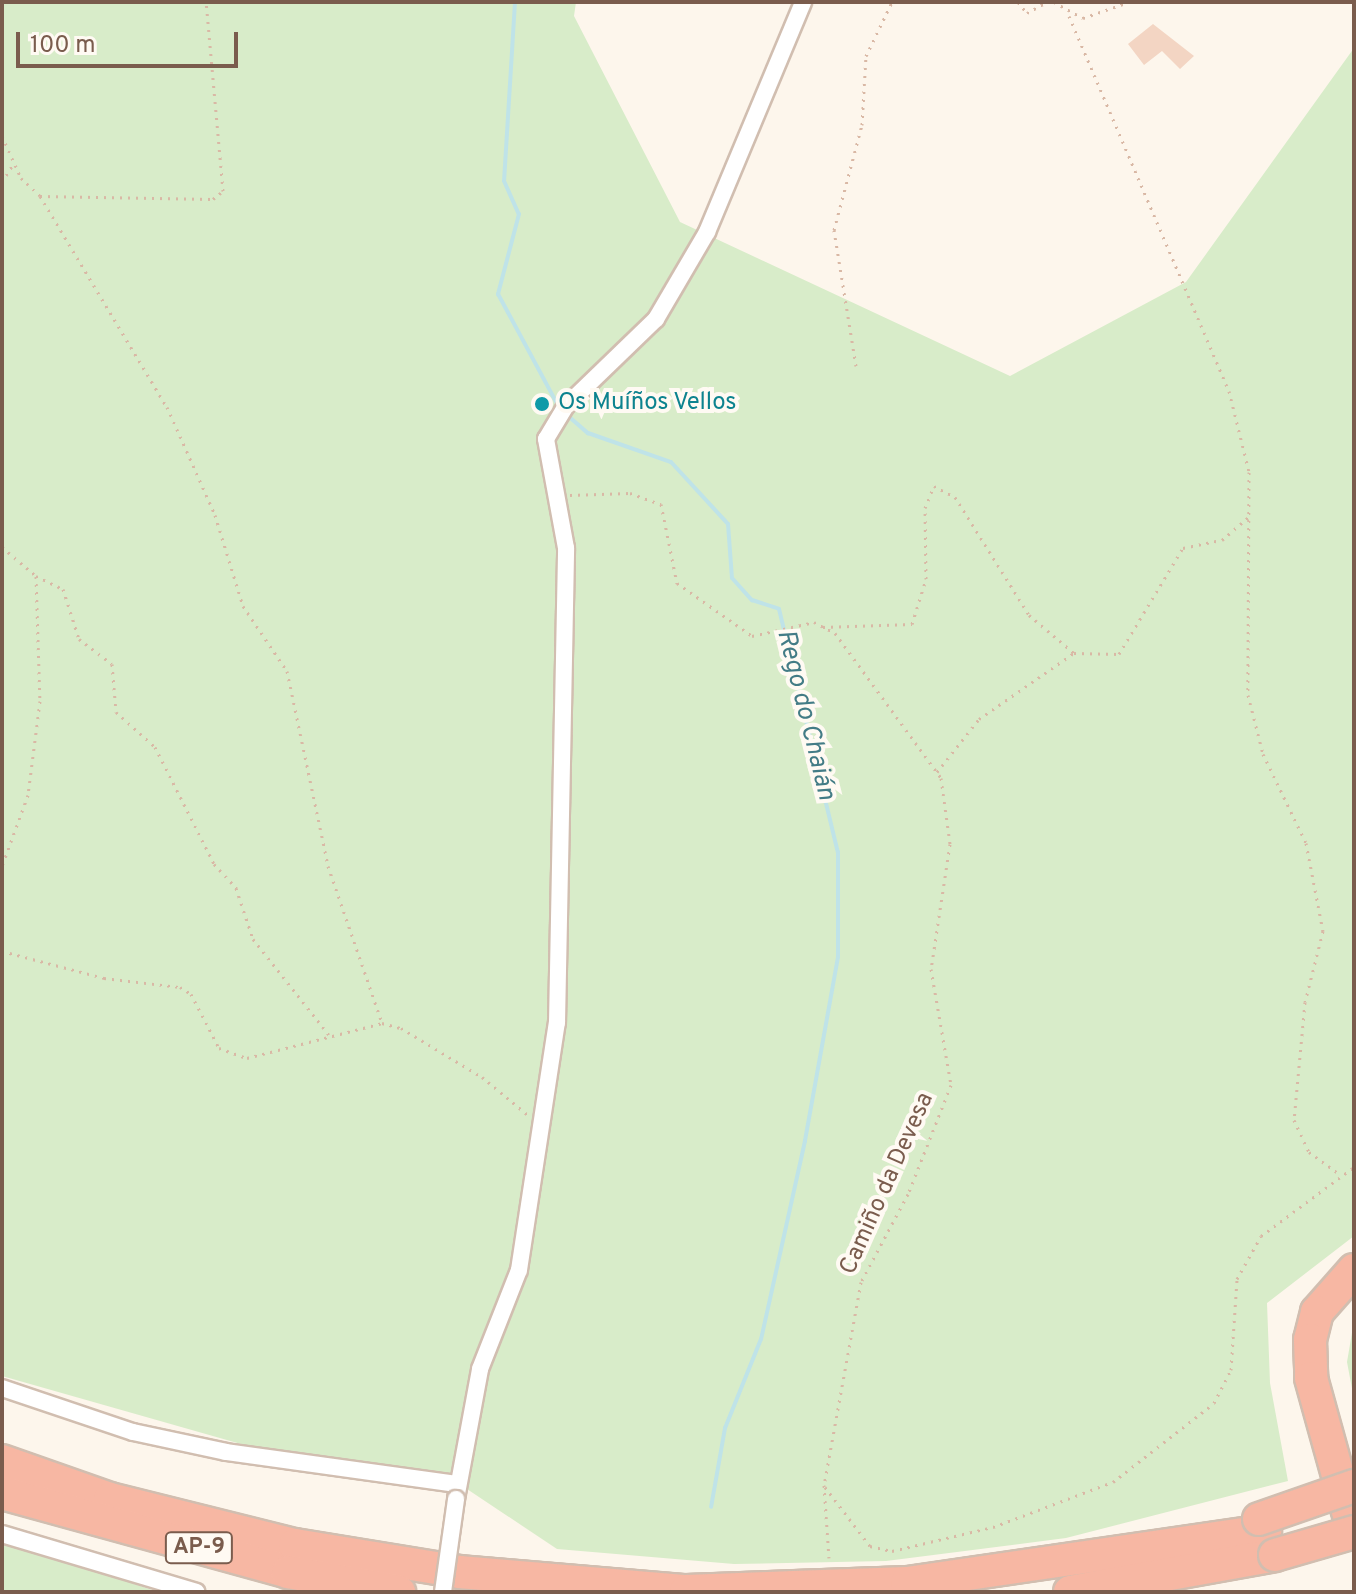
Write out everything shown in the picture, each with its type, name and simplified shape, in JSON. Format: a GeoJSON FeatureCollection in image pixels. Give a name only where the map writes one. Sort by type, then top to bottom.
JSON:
{"type":"FeatureCollection","features":[{"type":"Feature","properties":{"kind":"highway"},"geometry":{"type":"LineString","coordinates":[[1354,1270],[1324,1301],[1310,1340],[1311,1378],[1354,1532]]}},
{"type":"Feature","properties":{"kind":"highway"},"geometry":{"type":"LineString","coordinates":[[1266,1535],[1354,1484],[1324,1380],[1325,1343],[1354,1289]]}},
{"type":"Feature","properties":{"kind":"highway","name":"AP-9"},"geometry":{"type":"LineString","coordinates":[[2,1461],[110,1499],[295,1545],[488,1575],[773,1591],[1082,1563],[1266,1535],[1354,1532]]}},
{"type":"Feature","properties":{"kind":"highway","name":"AP-9"},"geometry":{"type":"LineString","coordinates":[[2,1493],[288,1572],[399,1592]]}},
{"type":"Feature","properties":{"kind":"highway","name":"AP-9"},"geometry":{"type":"LineString","coordinates":[[1070,1592],[1266,1535],[1354,1504]]}},
{"type":"Feature","properties":{"kind":"street"},"geometry":{"type":"LineString","coordinates":[[443,1592],[457,1491],[480,1369],[519,1270],[542,1127],[560,981],[566,548],[546,446],[561,412],[656,319],[707,232],[803,2]]}},
{"type":"Feature","properties":{"kind":"street"},"geometry":{"type":"LineString","coordinates":[[2,1388],[133,1432],[226,1452],[457,1491]]}},
{"type":"Feature","properties":{"kind":"street"},"geometry":{"type":"LineString","coordinates":[[2,1534],[197,1592]]}},
{"type":"Feature","properties":{"kind":"path"},"geometry":{"type":"LineString","coordinates":[[40,196],[185,203],[223,191],[206,2]]}},
{"type":"Feature","properties":{"kind":"path"},"geometry":{"type":"LineString","coordinates":[[856,366],[834,230],[862,125],[866,56],[892,2]]}},
{"type":"Feature","properties":{"kind":"path"},"geometry":{"type":"LineString","coordinates":[[1018,2],[1027,13],[1047,2]]}},
{"type":"Feature","properties":{"kind":"path"},"geometry":{"type":"LineString","coordinates":[[1054,2],[1069,16],[1229,391],[1249,472],[1248,695],[1263,754],[1306,843],[1323,931],[1305,1002],[1294,1120],[1309,1152],[1338,1173]]}},
{"type":"Feature","properties":{"kind":"path"},"geometry":{"type":"LineString","coordinates":[[1069,16],[1096,18],[1129,2]]}},
{"type":"Feature","properties":{"kind":"path"},"geometry":{"type":"LineString","coordinates":[[2,136],[14,163],[40,196],[167,407],[220,527],[243,606],[287,671],[328,866],[382,1023],[482,1077],[542,1127]]}},
{"type":"Feature","properties":{"kind":"path"},"geometry":{"type":"LineString","coordinates":[[2,182],[14,163]]}},
{"type":"Feature","properties":{"kind":"path"},"geometry":{"type":"LineString","coordinates":[[556,496],[652,498],[665,514],[677,583],[752,636],[768,636],[799,623],[823,627],[912,624],[926,579],[925,508],[934,486],[955,497],[1029,615],[1074,653]]}},
{"type":"Feature","properties":{"kind":"path"},"geometry":{"type":"LineString","coordinates":[[937,772],[979,719],[1074,653],[1119,654],[1183,548],[1222,540],[1248,517]]}},
{"type":"Feature","properties":{"kind":"path"},"geometry":{"type":"LineString","coordinates":[[2,547],[36,576],[63,589],[79,639],[112,664],[116,712],[155,747],[214,864],[236,888],[253,939],[330,1037]]}},
{"type":"Feature","properties":{"kind":"path"},"geometry":{"type":"LineString","coordinates":[[2,866],[28,795],[40,701],[36,576]]}},
{"type":"Feature","properties":{"kind":"path","name":"Camiño da Devesa"},"geometry":{"type":"LineString","coordinates":[[823,627],[853,652],[937,772],[950,844],[931,969],[951,1085],[908,1194],[861,1282],[824,1485],[829,1558]]}},
{"type":"Feature","properties":{"kind":"path"},"geometry":{"type":"LineString","coordinates":[[2,951],[104,978],[180,987],[219,1048],[247,1058],[382,1023]]}},
{"type":"Feature","properties":{"kind":"path"},"geometry":{"type":"LineString","coordinates":[[824,1485],[870,1546],[892,1551],[993,1527],[1113,1482],[1214,1403],[1231,1370],[1237,1279],[1261,1236],[1338,1173],[1354,1167]]}},
{"type":"Feature","properties":{"kind":"green space"},"geometry":{"type":"Polygon","coordinates":[[[2,2],[576,2],[574,16],[680,222],[1010,376],[1186,282],[1354,48],[1354,1236],[1267,1303],[1270,1383],[1288,1481],[1066,1538],[886,1561],[734,1564],[557,1549],[446,1475],[255,1448],[2,1376],[2,2]]]}},
{"type":"Feature","properties":{"kind":"green space"},"geometry":{"type":"Polygon","coordinates":[[[1354,1321],[1354,1399],[1347,1362],[1354,1321]]]}},
{"type":"Feature","properties":{"kind":"green space"},"geometry":{"type":"Polygon","coordinates":[[[2,1539],[158,1592],[2,1592],[2,1539]]]}},
{"type":"Feature","properties":{"kind":"building"},"geometry":{"type":"Polygon","coordinates":[[[1153,24],[1194,56],[1180,69],[1162,51],[1144,65],[1128,44],[1153,24]]]}},
{"type":"Feature","properties":{"kind":"waterway","name":"Rego do Chaián"},"geometry":{"type":"LineString","coordinates":[[515,2],[504,181],[519,214],[498,294],[560,409]]}},
{"type":"Feature","properties":{"kind":"waterway","name":"Rego do Chaián"},"geometry":{"type":"LineString","coordinates":[[567,415],[588,433],[671,462],[728,524],[732,578],[752,600],[779,609],[838,852],[838,957],[805,1141],[761,1339],[725,1428],[711,1507]]}},
{"type":"Feature","properties":{"kind":"place","name":"Os Muíños Vellos"},"geometry":{"type":"Point","coordinates":[542,404]}}]}
